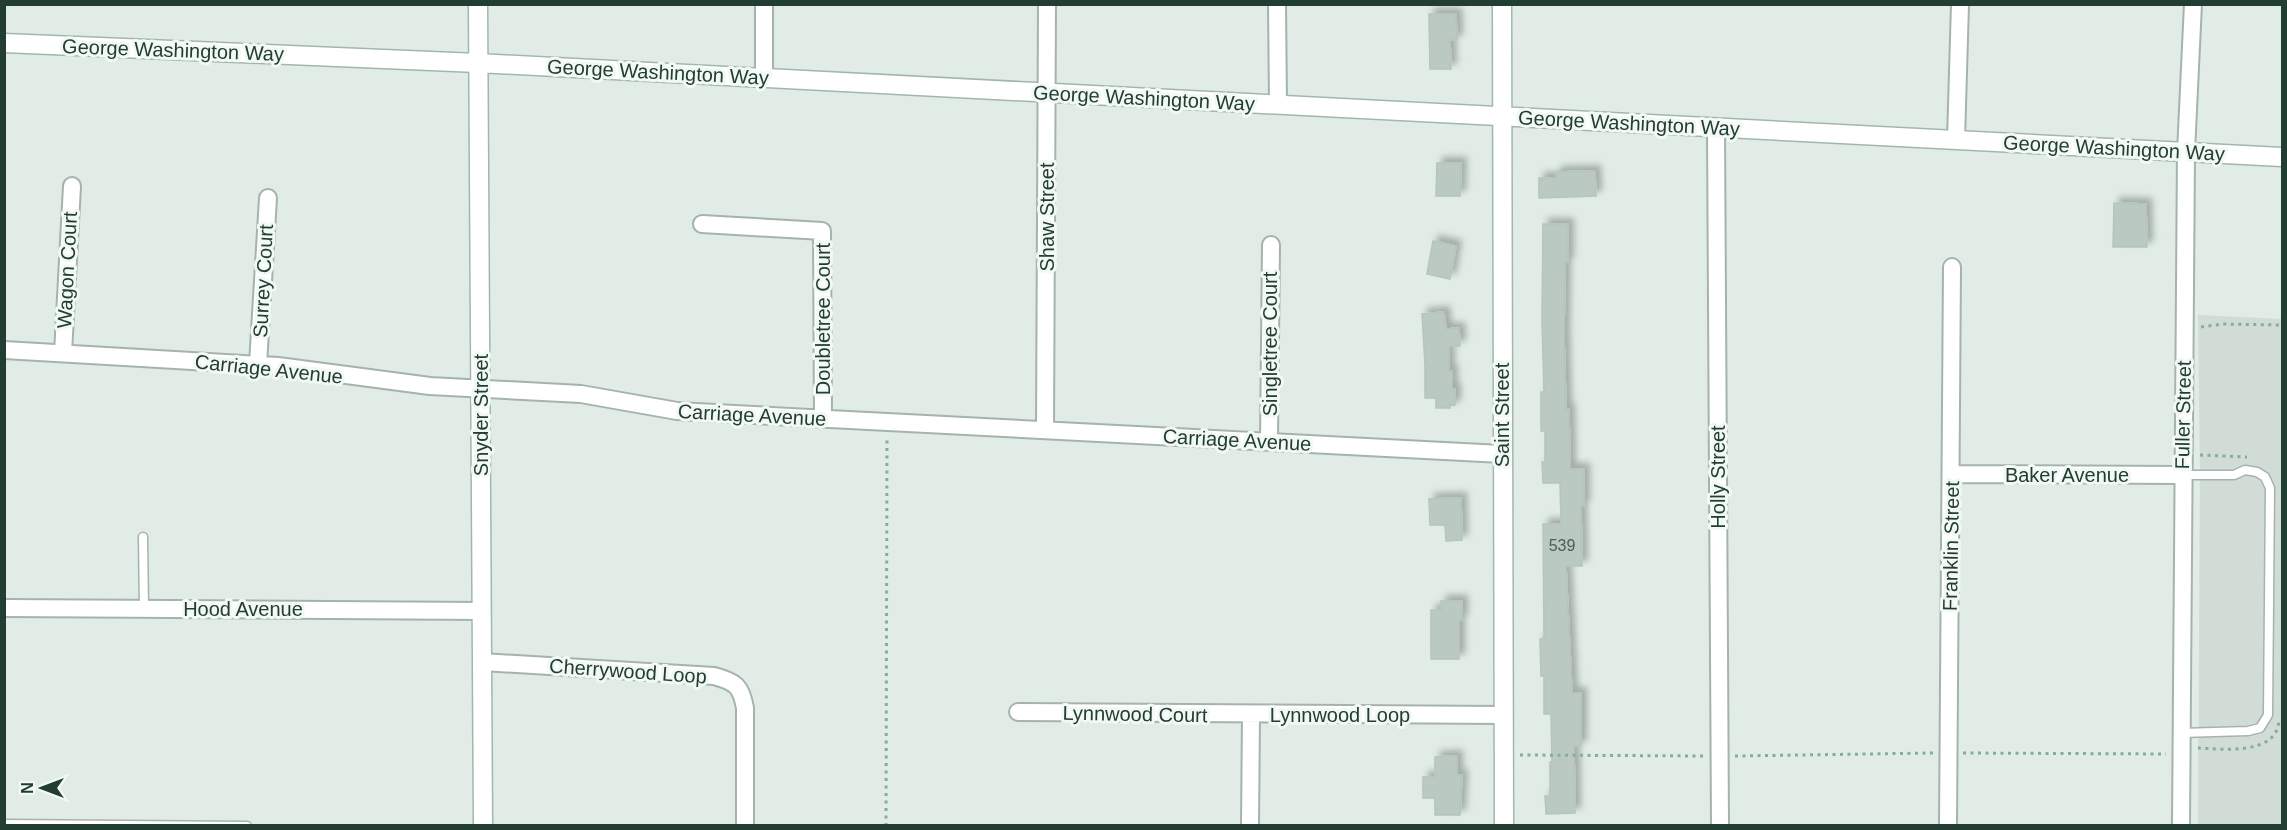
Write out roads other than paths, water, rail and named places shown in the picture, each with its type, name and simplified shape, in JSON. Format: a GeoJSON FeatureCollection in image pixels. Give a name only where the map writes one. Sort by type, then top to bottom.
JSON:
{"type":"FeatureCollection","features":[{"type":"Feature","properties":{"kind":"main road","name":"Snyder Street"},"geometry":{"type":"LineString","coordinates":[[478,4],[483,825]]}},
{"type":"Feature","properties":{"kind":"main road","name":"Saint Street"},"geometry":{"type":"LineString","coordinates":[[1502,4],[1504,825]]}},
{"type":"Feature","properties":{"kind":"main road","name":"George Washington Way"},"geometry":{"type":"LineString","coordinates":[[4,43],[478,63],[2283,157]]}},
{"type":"Feature","properties":{"kind":"street"},"geometry":{"type":"LineString","coordinates":[[764,4],[765,78]]}},
{"type":"Feature","properties":{"kind":"street","name":"Shaw Street"},"geometry":{"type":"LineString","coordinates":[[1046,430],[1047,4]]}},
{"type":"Feature","properties":{"kind":"street"},"geometry":{"type":"LineString","coordinates":[[1277,4],[1278,104]]}},
{"type":"Feature","properties":{"kind":"street"},"geometry":{"type":"LineString","coordinates":[[1956,140],[1960,4]]}},
{"type":"Feature","properties":{"kind":"street","name":"Fuller Street"},"geometry":{"type":"LineString","coordinates":[[2181,825],[2186,152],[2193,4]]}},
{"type":"Feature","properties":{"kind":"street","name":"Holly Street"},"geometry":{"type":"LineString","coordinates":[[1716,128],[1720,825]]}},
{"type":"Feature","properties":{"kind":"street","name":"Wagon Court"},"geometry":{"type":"LineString","coordinates":[[63,353],[72,186]]}},
{"type":"Feature","properties":{"kind":"street","name":"Surrey Court"},"geometry":{"type":"LineString","coordinates":[[258,364],[268,198]]}},
{"type":"Feature","properties":{"kind":"street","name":"Doubletree Court"},"geometry":{"type":"LineString","coordinates":[[702,224],[822,231],[823,419]]}},
{"type":"Feature","properties":{"kind":"street","name":"Singletree Court"},"geometry":{"type":"LineString","coordinates":[[1269,442],[1270,245]]}},
{"type":"Feature","properties":{"kind":"street","name":"Franklin Street"},"geometry":{"type":"LineString","coordinates":[[1948,825],[1952,267]]}},
{"type":"Feature","properties":{"kind":"street","name":"Carriage Avenue"},"geometry":{"type":"LineString","coordinates":[[4,350],[258,364],[393,383],[581,394],[677,411],[1502,454]]}},
{"type":"Feature","properties":{"kind":"street","name":"Baker Avenue"},"geometry":{"type":"LineString","coordinates":[[1952,474],[2183,475]]}},
{"type":"Feature","properties":{"kind":"street","name":"Hood Avenue"},"geometry":{"type":"LineString","coordinates":[[4,608],[482,610]]}},
{"type":"Feature","properties":{"kind":"street","name":"Cherrywood Loop"},"geometry":{"type":"LineString","coordinates":[[482,662],[714,676],[730,680],[741,691],[745,708],[745,825]]}},
{"type":"Feature","properties":{"kind":"street","name":"Lynnwood Court"},"geometry":{"type":"LineString","coordinates":[[1018,712],[1251,715]]}},
{"type":"Feature","properties":{"kind":"street","name":"Lynnwood Loop"},"geometry":{"type":"LineString","coordinates":[[1250,825],[1251,715],[1504,715]]}},
{"type":"Feature","properties":{"kind":"lane"},"geometry":{"type":"LineString","coordinates":[[2181,733],[2248,731],[2260,728],[2268,715],[2269,687],[2270,488],[2265,477],[2257,472],[2245,470],[2234,475],[2183,475]]}},
{"type":"Feature","properties":{"kind":"lane"},"geometry":{"type":"LineString","coordinates":[[144,537],[144,609]]}},
{"type":"Feature","properties":{"kind":"lane"},"geometry":{"type":"LineString","coordinates":[[4,824],[247,825]]}}]}
